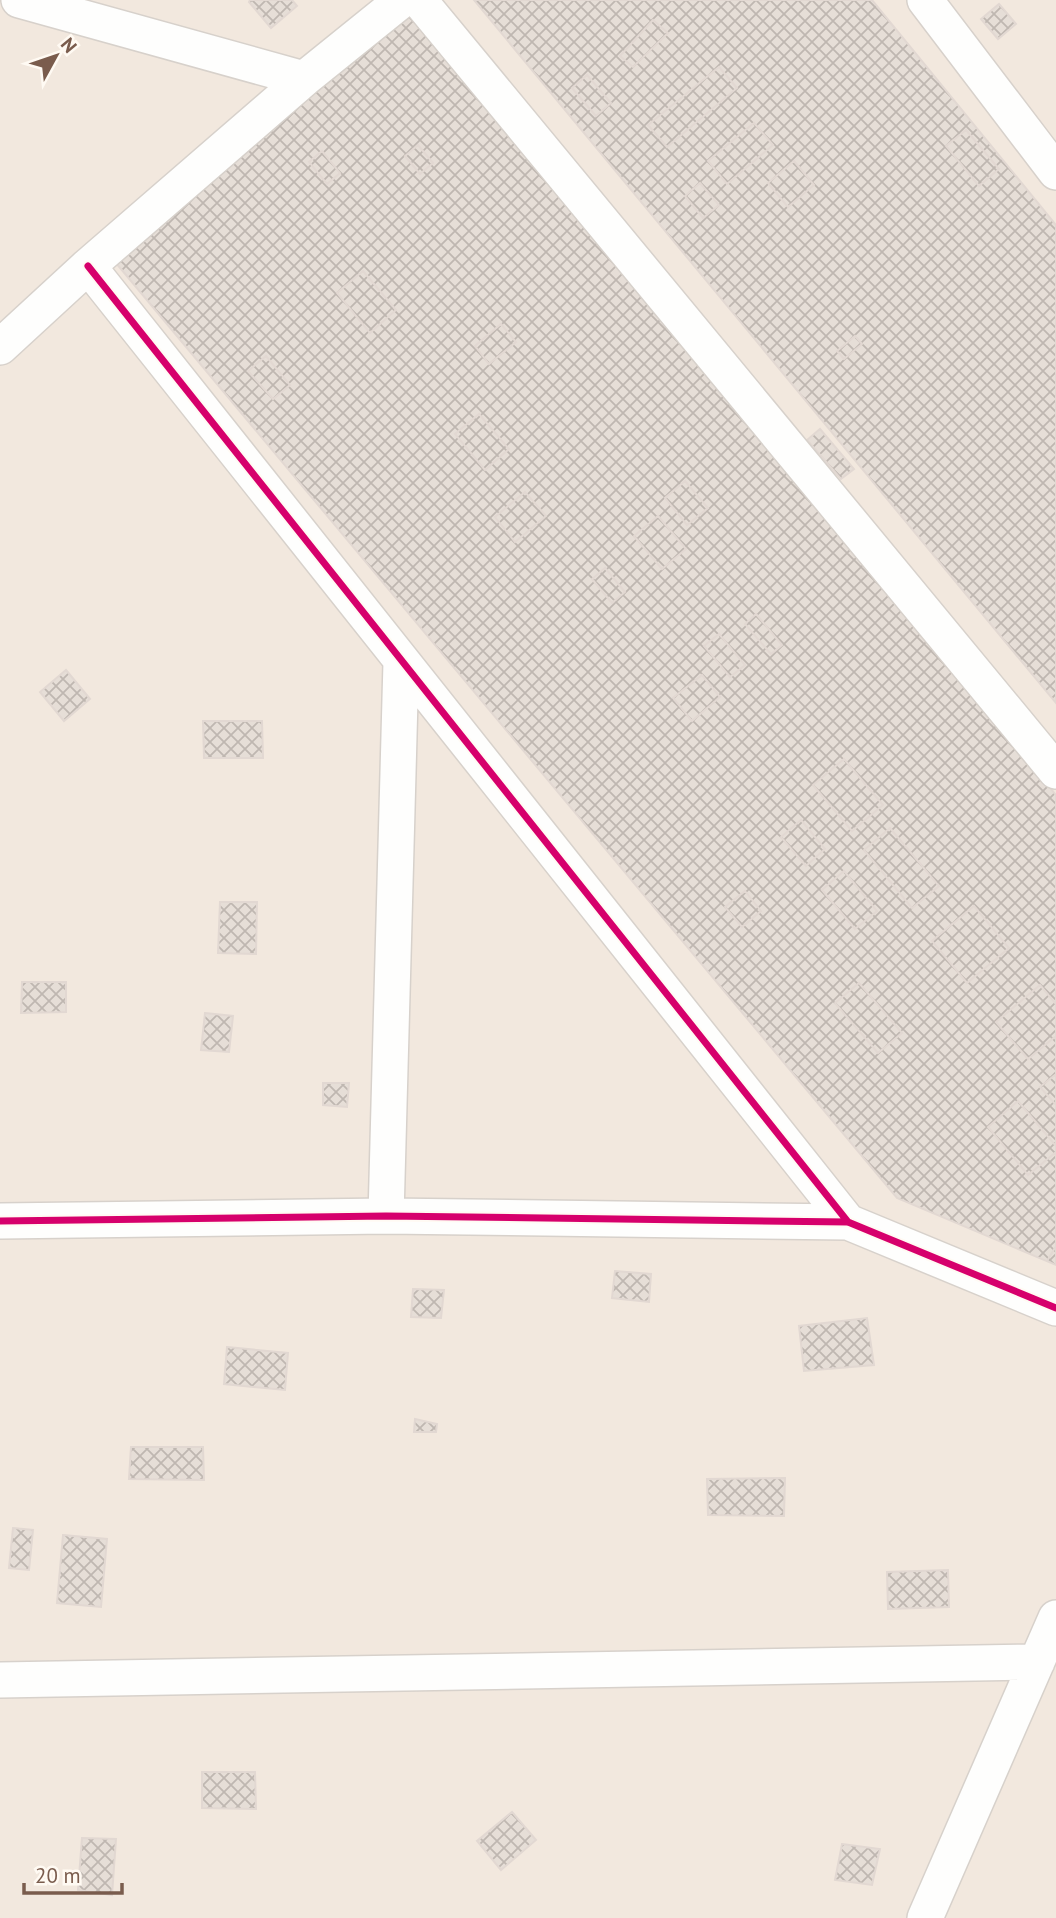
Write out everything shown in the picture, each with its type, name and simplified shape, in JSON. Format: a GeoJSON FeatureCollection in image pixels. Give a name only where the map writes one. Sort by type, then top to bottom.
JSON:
{"type":"FeatureCollection","features":[{"type":"Feature","properties":{"kind":"street"},"geometry":{"type":"LineString","coordinates":[[19,0],[304,79]]}},
{"type":"Feature","properties":{"kind":"street"},"geometry":{"type":"LineString","coordinates":[[1,345],[304,79],[402,0]]}},
{"type":"Feature","properties":{"kind":"street"},"geometry":{"type":"LineString","coordinates":[[419,0],[1056,771]]}},
{"type":"Feature","properties":{"kind":"street"},"geometry":{"type":"LineString","coordinates":[[925,0],[1056,172]]}},
{"type":"Feature","properties":{"kind":"street"},"geometry":{"type":"LineString","coordinates":[[88,266],[848,1222]]}},
{"type":"Feature","properties":{"kind":"street"},"geometry":{"type":"LineString","coordinates":[[386,1216],[401,662]]}},
{"type":"Feature","properties":{"kind":"street"},"geometry":{"type":"LineString","coordinates":[[0,1221],[386,1216],[848,1222],[1056,1308]]}},
{"type":"Feature","properties":{"kind":"street"},"geometry":{"type":"LineString","coordinates":[[925,1918],[1056,1618]]}},
{"type":"Feature","properties":{"kind":"street"},"geometry":{"type":"LineString","coordinates":[[0,1680],[1037,1662]]}},
{"type":"Feature","properties":{"kind":"shaded area"},"geometry":{"type":"Polygon","coordinates":[[[0,0],[1056,0],[1056,1918],[0,1918],[0,0]]]}},
{"type":"Feature","properties":{"kind":"building"},"geometry":{"type":"Polygon","coordinates":[[[250,0],[292,0],[297,6],[271,28],[250,0]]]}},
{"type":"Feature","properties":{"kind":"building"},"geometry":{"type":"Polygon","coordinates":[[[474,0],[872,0],[1056,225],[1056,703],[474,0]]]}},
{"type":"Feature","properties":{"kind":"building"},"geometry":{"type":"Polygon","coordinates":[[[999,4],[1016,24],[998,39],[981,19],[999,4]]]}},
{"type":"Feature","properties":{"kind":"building"},"geometry":{"type":"Polygon","coordinates":[[[412,7],[1056,795],[1056,1265],[897,1198],[116,263],[412,7]]]}},
{"type":"Feature","properties":{"kind":"building"},"geometry":{"type":"Polygon","coordinates":[[[653,20],[668,33],[633,67],[620,56],[653,20]]]}},
{"type":"Feature","properties":{"kind":"building"},"geometry":{"type":"Polygon","coordinates":[[[719,67],[737,88],[667,147],[648,125],[719,67]]]}},
{"type":"Feature","properties":{"kind":"building"},"geometry":{"type":"Polygon","coordinates":[[[587,75],[611,103],[596,116],[572,88],[587,75]]]}},
{"type":"Feature","properties":{"kind":"building"},"geometry":{"type":"Polygon","coordinates":[[[754,123],[773,145],[727,184],[708,161],[754,123]]]}},
{"type":"Feature","properties":{"kind":"building"},"geometry":{"type":"Polygon","coordinates":[[[966,130],[999,169],[979,186],[946,146],[966,130]]]}},
{"type":"Feature","properties":{"kind":"building"},"geometry":{"type":"Polygon","coordinates":[[[418,145],[433,163],[420,174],[405,156],[418,145]]]}},
{"type":"Feature","properties":{"kind":"building"},"geometry":{"type":"Polygon","coordinates":[[[322,151],[340,173],[327,184],[309,162],[322,151]]]}},
{"type":"Feature","properties":{"kind":"building"},"geometry":{"type":"Polygon","coordinates":[[[794,161],[814,185],[788,207],[768,183],[794,161]]]}},
{"type":"Feature","properties":{"kind":"building"},"geometry":{"type":"Polygon","coordinates":[[[700,183],[719,205],[703,218],[685,196],[700,183]]]}},
{"type":"Feature","properties":{"kind":"building"},"geometry":{"type":"Polygon","coordinates":[[[363,271],[396,310],[370,333],[337,293],[363,271]]]}},
{"type":"Feature","properties":{"kind":"building"},"geometry":{"type":"Polygon","coordinates":[[[501,324],[516,342],[489,364],[475,346],[501,324]]]}},
{"type":"Feature","properties":{"kind":"building"},"geometry":{"type":"Polygon","coordinates":[[[855,336],[862,344],[844,359],[837,351],[855,336]]]}},
{"type":"Feature","properties":{"kind":"building"},"geometry":{"type":"Polygon","coordinates":[[[266,356],[290,385],[273,399],[248,371],[266,356]]]}},
{"type":"Feature","properties":{"kind":"building"},"geometry":{"type":"Polygon","coordinates":[[[479,414],[509,449],[485,470],[455,434],[479,414]]]}},
{"type":"Feature","properties":{"kind":"building"},"geometry":{"type":"Polygon","coordinates":[[[820,429],[854,469],[841,479],[807,440],[820,429]]]}},
{"type":"Feature","properties":{"kind":"building"},"geometry":{"type":"Polygon","coordinates":[[[685,481],[708,508],[687,525],[665,498],[685,481]]]}},
{"type":"Feature","properties":{"kind":"building"},"geometry":{"type":"Polygon","coordinates":[[[525,492],[546,516],[515,542],[495,517],[525,492]]]}},
{"type":"Feature","properties":{"kind":"building"},"geometry":{"type":"Polygon","coordinates":[[[658,516],[686,549],[662,569],[634,536],[658,516]]]}},
{"type":"Feature","properties":{"kind":"building"},"geometry":{"type":"Polygon","coordinates":[[[605,568],[625,592],[612,603],[592,579],[605,568]]]}},
{"type":"Feature","properties":{"kind":"building"},"geometry":{"type":"Polygon","coordinates":[[[756,614],[782,645],[771,654],[745,624],[756,614]]]}},
{"type":"Feature","properties":{"kind":"building"},"geometry":{"type":"Polygon","coordinates":[[[719,634],[745,665],[730,677],[704,646],[719,634]]]}},
{"type":"Feature","properties":{"kind":"building"},"geometry":{"type":"Polygon","coordinates":[[[66,670],[90,699],[64,721],[40,692],[66,670]]]}},
{"type":"Feature","properties":{"kind":"building"},"geometry":{"type":"Polygon","coordinates":[[[702,675],[720,697],[692,721],[673,698],[702,675]]]}},
{"type":"Feature","properties":{"kind":"building"},"geometry":{"type":"Polygon","coordinates":[[[203,721],[262,721],[263,758],[204,758],[203,721]]]}},
{"type":"Feature","properties":{"kind":"building"},"geometry":{"type":"Polygon","coordinates":[[[844,759],[883,805],[852,831],[813,785],[844,759]]]}},
{"type":"Feature","properties":{"kind":"building"},"geometry":{"type":"Polygon","coordinates":[[[801,820],[825,849],[806,866],[781,837],[801,820]]]}},
{"type":"Feature","properties":{"kind":"building"},"geometry":{"type":"Polygon","coordinates":[[[890,828],[939,886],[912,908],[864,850],[890,828]]]}},
{"type":"Feature","properties":{"kind":"building"},"geometry":{"type":"Polygon","coordinates":[[[844,871],[877,911],[855,929],[822,890],[844,871]]]}},
{"type":"Feature","properties":{"kind":"building"},"geometry":{"type":"Polygon","coordinates":[[[745,891],[761,911],[742,927],[725,907],[745,891]]]}},
{"type":"Feature","properties":{"kind":"building"},"geometry":{"type":"Polygon","coordinates":[[[220,902],[257,902],[256,954],[218,953],[220,902]]]}},
{"type":"Feature","properties":{"kind":"building"},"geometry":{"type":"Polygon","coordinates":[[[974,906],[1009,948],[967,983],[932,941],[974,906]]]}},
{"type":"Feature","properties":{"kind":"building"},"geometry":{"type":"Polygon","coordinates":[[[22,982],[66,982],[66,1012],[21,1013],[22,982]]]}},
{"type":"Feature","properties":{"kind":"building"},"geometry":{"type":"Polygon","coordinates":[[[859,983],[902,1033],[878,1053],[835,1003],[859,983]]]}},
{"type":"Feature","properties":{"kind":"building"},"geometry":{"type":"Polygon","coordinates":[[[1040,985],[1056,1004],[1056,1036],[1028,1059],[996,1022],[1040,985]]]}},
{"type":"Feature","properties":{"kind":"building"},"geometry":{"type":"Polygon","coordinates":[[[205,1013],[233,1016],[229,1052],[201,1050],[205,1013]]]}},
{"type":"Feature","properties":{"kind":"building"},"geometry":{"type":"Polygon","coordinates":[[[1056,1074],[1056,1105],[1040,1087],[1056,1074]]]}},
{"type":"Feature","properties":{"kind":"building"},"geometry":{"type":"Polygon","coordinates":[[[323,1083],[349,1083],[347,1107],[323,1105],[323,1083]]]}},
{"type":"Feature","properties":{"kind":"building"},"geometry":{"type":"Polygon","coordinates":[[[1018,1101],[1056,1146],[1056,1152],[1028,1175],[988,1127],[1018,1101]]]}},
{"type":"Feature","properties":{"kind":"building"},"geometry":{"type":"Polygon","coordinates":[[[1056,1246],[1056,1265],[1047,1261],[1056,1246]]]}},
{"type":"Feature","properties":{"kind":"building"},"geometry":{"type":"Polygon","coordinates":[[[615,1271],[651,1274],[649,1302],[612,1298],[615,1271]]]}},
{"type":"Feature","properties":{"kind":"building"},"geometry":{"type":"Polygon","coordinates":[[[413,1289],[444,1290],[441,1318],[411,1317],[413,1289]]]}},
{"type":"Feature","properties":{"kind":"building"},"geometry":{"type":"Polygon","coordinates":[[[867,1318],[874,1365],[804,1371],[799,1326],[867,1318]]]}},
{"type":"Feature","properties":{"kind":"building"},"geometry":{"type":"Polygon","coordinates":[[[227,1347],[288,1353],[285,1390],[224,1384],[227,1347]]]}},
{"type":"Feature","properties":{"kind":"building"},"geometry":{"type":"Polygon","coordinates":[[[415,1419],[437,1424],[436,1432],[414,1432],[415,1419]]]}},
{"type":"Feature","properties":{"kind":"building"},"geometry":{"type":"Polygon","coordinates":[[[131,1447],[203,1447],[204,1480],[129,1479],[131,1447]]]}},
{"type":"Feature","properties":{"kind":"building"},"geometry":{"type":"Polygon","coordinates":[[[785,1478],[784,1516],[708,1515],[707,1479],[785,1478]]]}},
{"type":"Feature","properties":{"kind":"building"},"geometry":{"type":"Polygon","coordinates":[[[13,1528],[33,1530],[29,1570],[9,1568],[13,1528]]]}},
{"type":"Feature","properties":{"kind":"building"},"geometry":{"type":"Polygon","coordinates":[[[63,1535],[107,1539],[101,1607],[57,1603],[63,1535]]]}},
{"type":"Feature","properties":{"kind":"building"},"geometry":{"type":"Polygon","coordinates":[[[948,1570],[949,1607],[888,1609],[887,1572],[948,1570]]]}},
{"type":"Feature","properties":{"kind":"building"},"geometry":{"type":"Polygon","coordinates":[[[202,1772],[255,1772],[256,1809],[202,1808],[202,1772]]]}},
{"type":"Feature","properties":{"kind":"building"},"geometry":{"type":"Polygon","coordinates":[[[512,1812],[536,1840],[501,1870],[477,1841],[512,1812]]]}},
{"type":"Feature","properties":{"kind":"building"},"geometry":{"type":"Polygon","coordinates":[[[82,1838],[116,1839],[112,1895],[78,1890],[82,1838]]]}},
{"type":"Feature","properties":{"kind":"building"},"geometry":{"type":"Polygon","coordinates":[[[842,1844],[880,1849],[872,1885],[835,1880],[842,1844]]]}},
{"type":"Feature","properties":{"kind":"cycle path"},"geometry":{"type":"LineString","coordinates":[[88,266],[848,1222]]}},
{"type":"Feature","properties":{"kind":"cycle path"},"geometry":{"type":"LineString","coordinates":[[0,1221],[386,1216],[848,1222],[1056,1308]]}}]}
